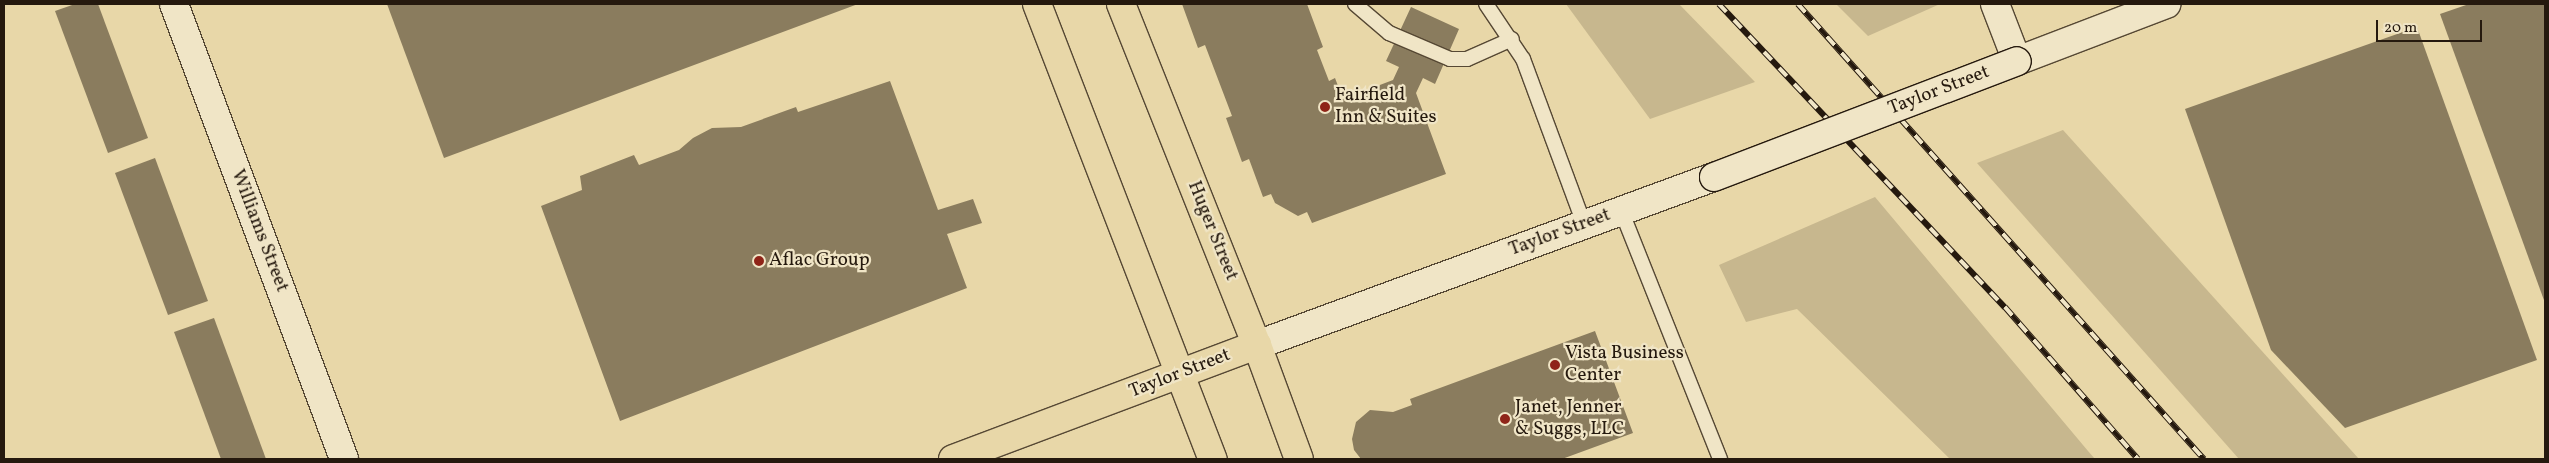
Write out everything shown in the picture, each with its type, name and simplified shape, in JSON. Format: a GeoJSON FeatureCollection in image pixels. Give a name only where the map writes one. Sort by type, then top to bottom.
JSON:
{"type":"FeatureCollection","features":[{"type":"Feature","properties":{"kind":"highway"},"geometry":{"type":"LineString","coordinates":[[1037,4],[1213,459]]}},
{"type":"Feature","properties":{"kind":"highway","name":"Huger Street"},"geometry":{"type":"LineString","coordinates":[[1121,4],[1258,344],[1299,459]]}},
{"type":"Feature","properties":{"kind":"highway","name":"Taylor Street"},"geometry":{"type":"LineString","coordinates":[[953,459],[1258,344]]}},
{"type":"Feature","properties":{"kind":"main road","name":"Williams Street"},"geometry":{"type":"LineString","coordinates":[[174,4],[344,459]]}},
{"type":"Feature","properties":{"kind":"main road"},"geometry":{"type":"LineString","coordinates":[[1995,4],[2018,61]]}},
{"type":"Feature","properties":{"kind":"main road","name":"Taylor Street"},"geometry":{"type":"LineString","coordinates":[[1258,344],[1714,177],[2166,4]]}},
{"type":"Feature","properties":{"kind":"lane"},"geometry":{"type":"LineString","coordinates":[[1355,4],[1389,33],[1456,60],[1473,57],[1512,39]]}},
{"type":"Feature","properties":{"kind":"lane"},"geometry":{"type":"LineString","coordinates":[[1486,4],[1512,39],[1523,59],[1584,224]]}},
{"type":"Feature","properties":{"kind":"lane"},"geometry":{"type":"LineString","coordinates":[[1621,210],[1720,459]]}},
{"type":"Feature","properties":{"kind":"shaded area"},"geometry":{"type":"Polygon","coordinates":[[[1566,4],[1679,4],[1755,82],[1650,119],[1566,4]]]}},
{"type":"Feature","properties":{"kind":"shaded area"},"geometry":{"type":"Polygon","coordinates":[[[1836,4],[1940,4],[1868,36],[1836,4]]]}},
{"type":"Feature","properties":{"kind":"shaded area"},"geometry":{"type":"Polygon","coordinates":[[[2063,130],[2359,459],[2239,459],[1977,163],[2063,130]]]}},
{"type":"Feature","properties":{"kind":"shaded area"},"geometry":{"type":"Polygon","coordinates":[[[1875,197],[2095,459],[1950,459],[1797,309],[1746,322],[1719,265],[1875,197]]]}},
{"type":"Feature","properties":{"kind":"building"},"geometry":{"type":"Polygon","coordinates":[[[75,4],[98,4],[148,138],[108,153],[55,11],[75,4]]]}},
{"type":"Feature","properties":{"kind":"building"},"geometry":{"type":"Polygon","coordinates":[[[387,4],[858,4],[444,158],[387,4]]]}},
{"type":"Feature","properties":{"kind":"building","name":"Fairfield Inn & Suites"},"geometry":{"type":"Polygon","coordinates":[[[1182,4],[1307,4],[1323,47],[1317,50],[1329,81],[1335,78],[1343,99],[1393,80],[1399,67],[1386,61],[1411,7],[1459,29],[1435,84],[1423,78],[1416,93],[1446,174],[1312,223],[1307,212],[1298,216],[1275,203],[1271,194],[1263,197],[1249,159],[1242,162],[1226,118],[1232,116],[1205,45],[1198,48],[1182,4]]]}},
{"type":"Feature","properties":{"kind":"building"},"geometry":{"type":"Polygon","coordinates":[[[2469,4],[2545,4],[2545,303],[2440,14],[2469,4]]]}},
{"type":"Feature","properties":{"kind":"building"},"geometry":{"type":"Polygon","coordinates":[[[2417,27],[2537,360],[2345,428],[2271,350],[2185,109],[2417,27]]]}},
{"type":"Feature","properties":{"kind":"building","name":"Aflac Group"},"geometry":{"type":"Polygon","coordinates":[[[890,81],[938,210],[973,199],[982,223],[947,234],[967,288],[620,421],[541,206],[582,190],[580,176],[634,155],[639,165],[679,150],[693,138],[712,128],[741,127],[796,107],[798,112],[890,81]]]}},
{"type":"Feature","properties":{"kind":"building"},"geometry":{"type":"Polygon","coordinates":[[[155,158],[208,301],[168,315],[115,173],[155,158]]]}},
{"type":"Feature","properties":{"kind":"building"},"geometry":{"type":"Polygon","coordinates":[[[214,318],[266,459],[221,459],[174,332],[214,318]]]}},
{"type":"Feature","properties":{"kind":"building","name":"Vista Business Center"},"geometry":{"type":"Polygon","coordinates":[[[1595,331],[1633,433],[1562,459],[1361,459],[1354,450],[1352,439],[1356,422],[1370,410],[1393,412],[1412,405],[1410,399],[1595,331]]]}},
{"type":"Feature","properties":{"kind":"railway"},"geometry":{"type":"LineString","coordinates":[[1719,4],[2005,307],[2138,459]]}},
{"type":"Feature","properties":{"kind":"railway"},"geometry":{"type":"LineString","coordinates":[[1798,4],[2204,459]]}},
{"type":"Feature","properties":{"kind":"place","name":"Fairfield Inn & Suites"},"geometry":{"type":"Point","coordinates":[1325,107]}},
{"type":"Feature","properties":{"kind":"place","name":"Aflac Group"},"geometry":{"type":"Point","coordinates":[759,261]}},
{"type":"Feature","properties":{"kind":"place","name":"Vista Business Center"},"geometry":{"type":"Point","coordinates":[1555,365]}},
{"type":"Feature","properties":{"kind":"place","name":"Janet, Jenner & Suggs, LLC"},"geometry":{"type":"Point","coordinates":[1505,419]}}]}
